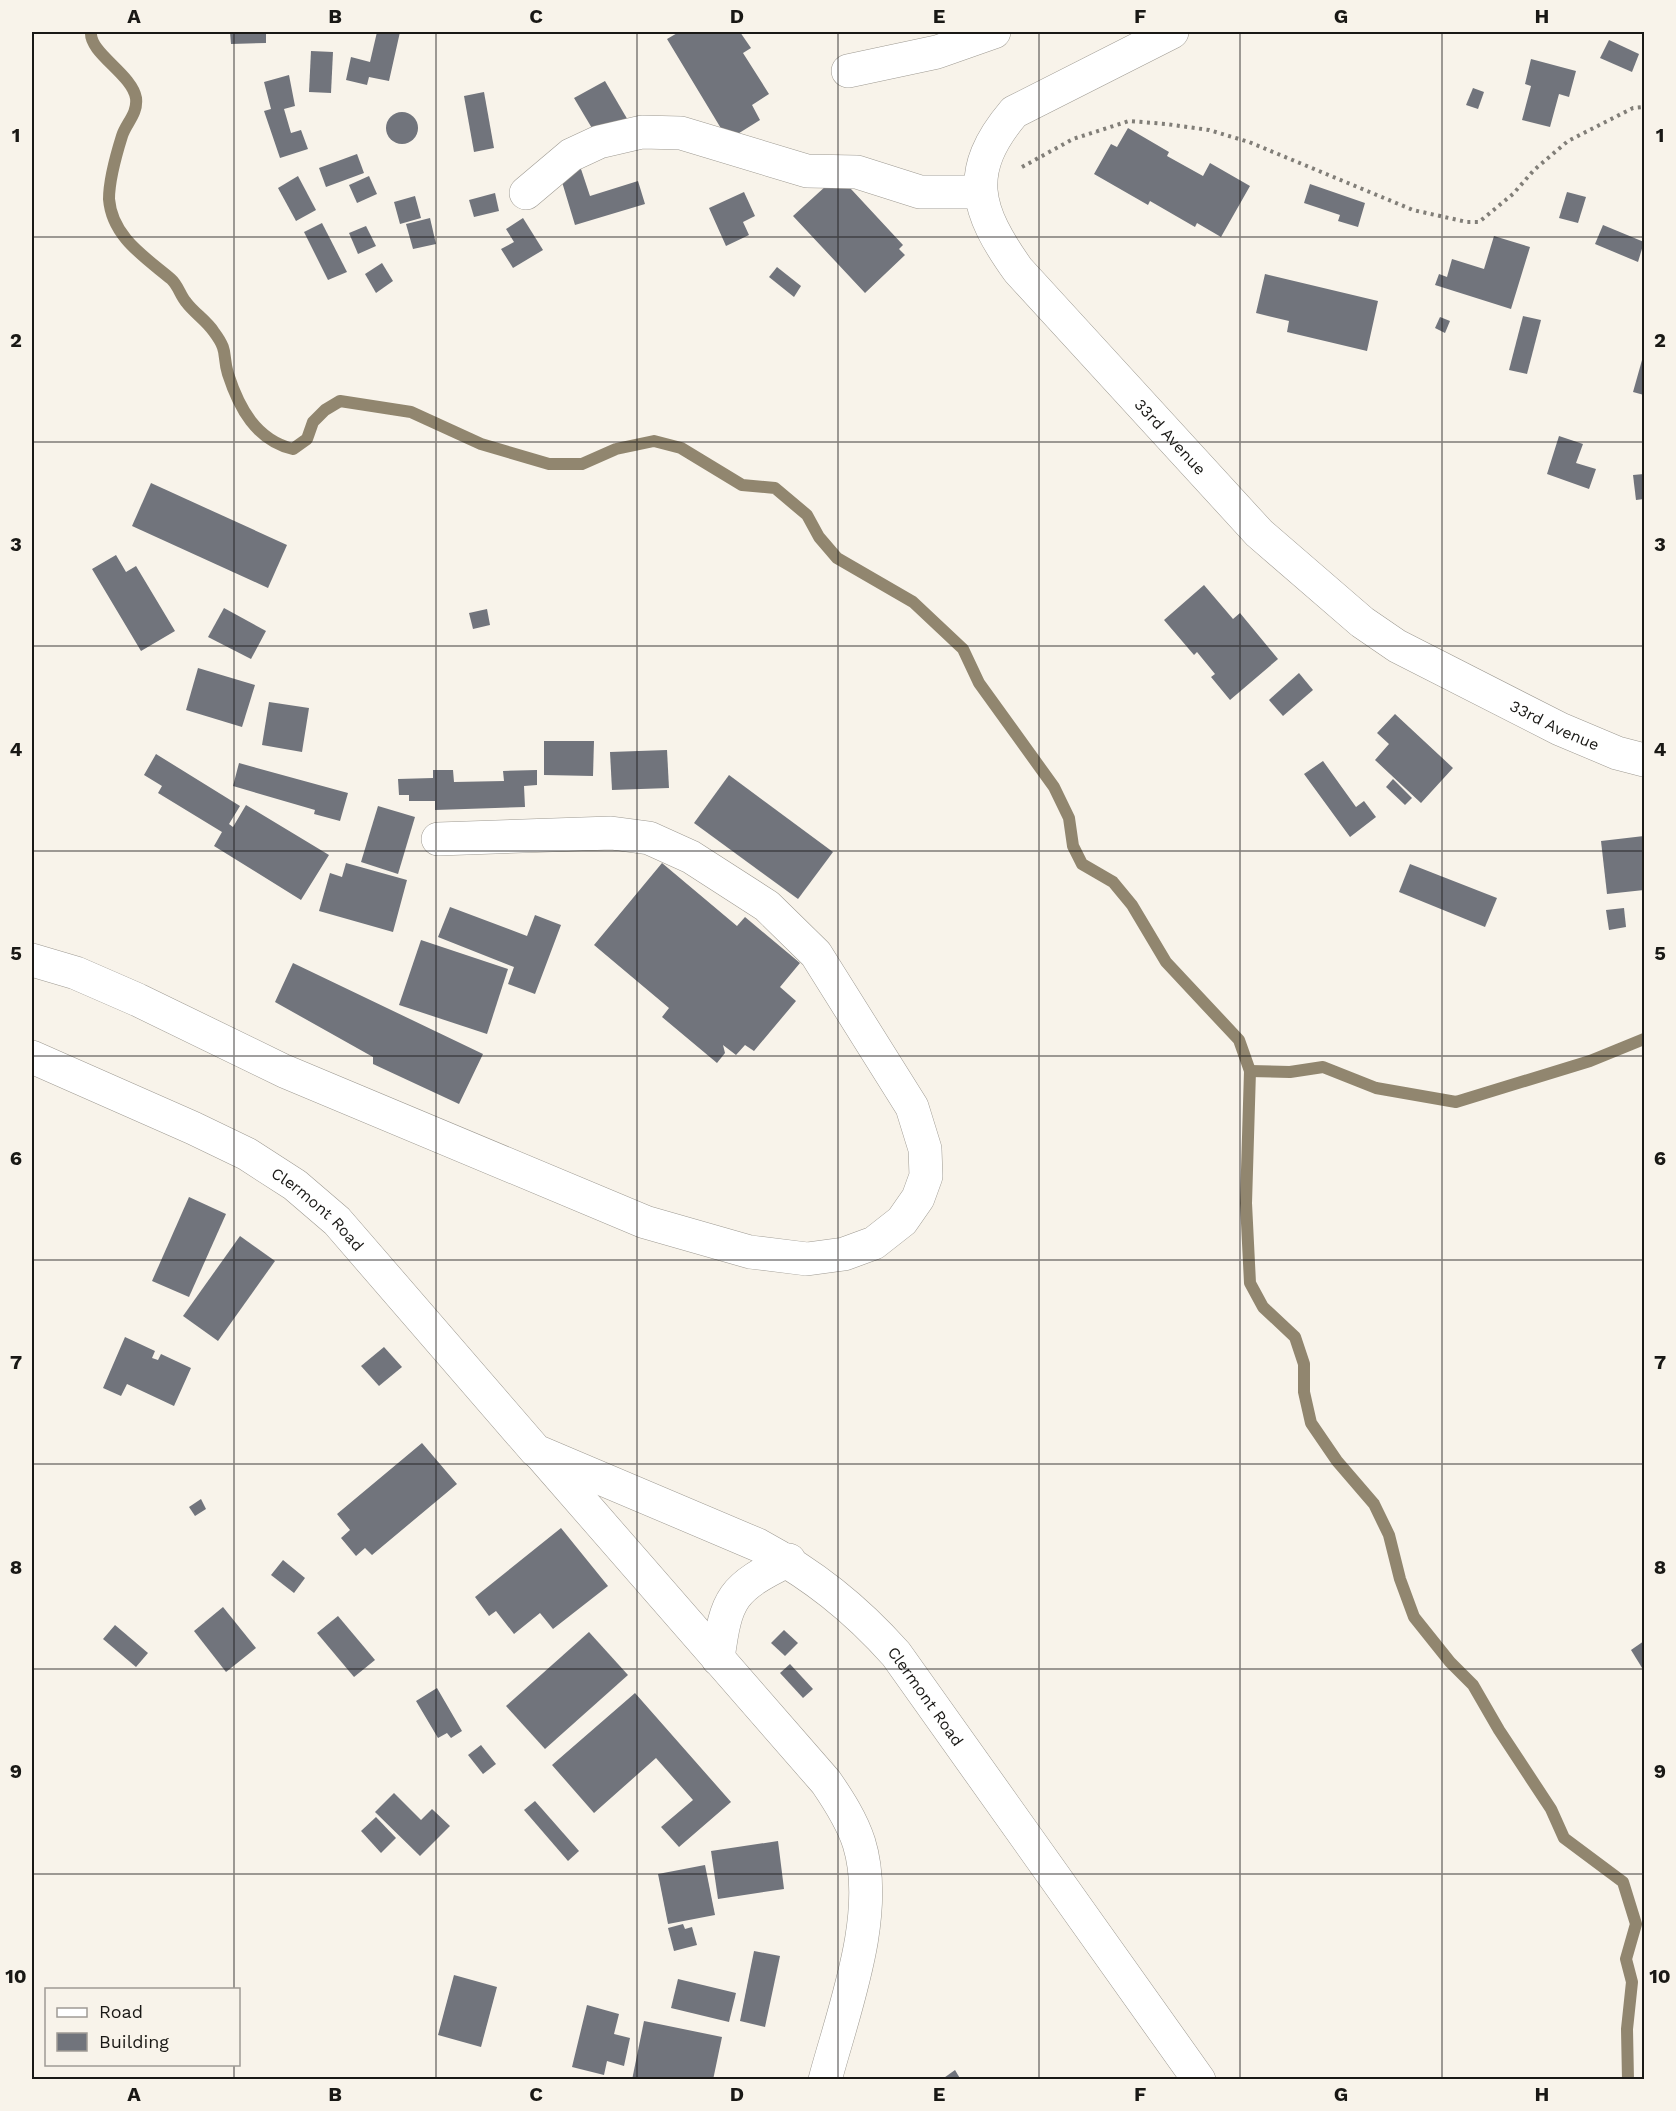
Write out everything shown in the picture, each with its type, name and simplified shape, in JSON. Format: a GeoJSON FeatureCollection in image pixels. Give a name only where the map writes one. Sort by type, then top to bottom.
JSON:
{"type":"FeatureCollection","features":[{"type":"Feature","properties":{"kind":"street"},"geometry":{"type":"LineString","coordinates":[[848,71],[937,52],[994,32]]}},
{"type":"Feature","properties":{"kind":"street","name":"33rd Avenue"},"geometry":{"type":"LineString","coordinates":[[1172,32],[1014,112],[996,133],[985,156],[980,192],[994,237],[1018,270],[1260,533],[1362,622],[1397,646],[1560,729],[1617,753],[1644,760]]}},
{"type":"Feature","properties":{"kind":"street"},"geometry":{"type":"LineString","coordinates":[[526,193],[572,155],[599,142],[642,132],[681,133],[807,171],[856,172],[920,192],[980,192]]}},
{"type":"Feature","properties":{"kind":"street"},"geometry":{"type":"LineString","coordinates":[[32,960],[76,973],[138,1000],[284,1071],[645,1222],[750,1252],[807,1258],[844,1254],[874,1243],[902,1221],[918,1198],[926,1176],[925,1149],[912,1107],[816,954],[767,906],[691,857],[649,838],[611,833],[438,839]]}},
{"type":"Feature","properties":{"kind":"street","name":"Clermont Road"},"geometry":{"type":"LineString","coordinates":[[32,1057],[247,1154],[295,1185],[344,1229],[826,1782],[841,1804],[859,1842],[867,1892],[864,1927],[825,2079]]}},
{"type":"Feature","properties":{"kind":"street","name":"Clermont Road"},"geometry":{"type":"LineString","coordinates":[[536,1451],[616,1482],[789,1560],[842,1598],[896,1654],[1199,2079]]}},
{"type":"Feature","properties":{"kind":"street"},"geometry":{"type":"LineString","coordinates":[[718,1659],[723,1619],[732,1599],[753,1578],[789,1560]]}},
{"type":"Feature","properties":{"kind":"path"},"geometry":{"type":"LineString","coordinates":[[980,192],[1073,140],[1129,121],[1209,130],[1249,142],[1413,210],[1467,222],[1479,222],[1513,194],[1534,170],[1568,141],[1633,108],[1644,107]]}},
{"type":"Feature","properties":{"kind":"building"},"geometry":{"type":"Polygon","coordinates":[[[230,32],[266,32],[266,43],[231,44],[230,32]]]}},
{"type":"Feature","properties":{"kind":"building"},"geometry":{"type":"Polygon","coordinates":[[[377,32],[400,32],[389,81],[369,77],[367,85],[346,80],[351,57],[370,62],[377,32]]]}},
{"type":"Feature","properties":{"kind":"building"},"geometry":{"type":"Polygon","coordinates":[[[679,32],[740,32],[751,48],[743,53],[769,94],[752,105],[760,120],[728,140],[667,39],[679,32]]]}},
{"type":"Feature","properties":{"kind":"building"},"geometry":{"type":"Polygon","coordinates":[[[1609,40],[1639,54],[1632,72],[1600,58],[1609,40]]]}},
{"type":"Feature","properties":{"kind":"building"},"geometry":{"type":"Polygon","coordinates":[[[311,51],[333,52],[331,93],[309,92],[311,51]]]}},
{"type":"Feature","properties":{"kind":"building"},"geometry":{"type":"Polygon","coordinates":[[[1531,59],[1576,71],[1569,97],[1559,94],[1550,127],[1522,120],[1531,86],[1525,84],[1531,59]]]}},
{"type":"Feature","properties":{"kind":"building"},"geometry":{"type":"Polygon","coordinates":[[[289,75],[295,106],[284,109],[291,133],[301,130],[308,149],[280,158],[264,111],[271,109],[264,82],[289,75]]]}},
{"type":"Feature","properties":{"kind":"building"},"geometry":{"type":"Polygon","coordinates":[[[605,81],[629,122],[599,140],[574,98],[605,81]]]}},
{"type":"Feature","properties":{"kind":"building"},"geometry":{"type":"Polygon","coordinates":[[[1473,88],[1484,92],[1478,109],[1466,105],[1473,88]]]}},
{"type":"Feature","properties":{"kind":"building"},"geometry":{"type":"Polygon","coordinates":[[[484,92],[494,148],[474,152],[464,96],[484,92]]]}},
{"type":"Feature","properties":{"kind":"building"},"geometry":{"type":"Polygon","coordinates":[[[402,112],[414,116],[418,128],[414,140],[402,144],[390,140],[386,128],[390,116],[402,112]]]}},
{"type":"Feature","properties":{"kind":"building"},"geometry":{"type":"Polygon","coordinates":[[[1128,128],[1169,152],[1167,156],[1203,176],[1210,163],[1250,186],[1221,237],[1197,223],[1195,227],[1150,201],[1148,205],[1094,174],[1111,144],[1117,147],[1128,128]]]}},
{"type":"Feature","properties":{"kind":"building"},"geometry":{"type":"Polygon","coordinates":[[[357,154],[364,173],[326,187],[319,168],[357,154]]]}},
{"type":"Feature","properties":{"kind":"building"},"geometry":{"type":"Polygon","coordinates":[[[580,166],[590,196],[638,181],[645,204],[575,225],[559,172],[580,166]]]}},
{"type":"Feature","properties":{"kind":"building"},"geometry":{"type":"Polygon","coordinates":[[[838,175],[903,245],[899,249],[905,255],[865,293],[793,216],[838,175]]]}},
{"type":"Feature","properties":{"kind":"building"},"geometry":{"type":"Polygon","coordinates":[[[298,176],[316,210],[296,221],[278,188],[298,176]]]}},
{"type":"Feature","properties":{"kind":"building"},"geometry":{"type":"Polygon","coordinates":[[[369,176],[377,194],[357,203],[349,185],[369,176]]]}},
{"type":"Feature","properties":{"kind":"building"},"geometry":{"type":"Polygon","coordinates":[[[1310,184],[1365,203],[1358,227],[1338,221],[1340,215],[1304,203],[1310,184]]]}},
{"type":"Feature","properties":{"kind":"building"},"geometry":{"type":"Polygon","coordinates":[[[744,192],[755,216],[743,222],[749,235],[726,246],[709,208],[744,192]]]}},
{"type":"Feature","properties":{"kind":"building"},"geometry":{"type":"Polygon","coordinates":[[[1567,192],[1586,197],[1578,223],[1559,218],[1567,192]]]}},
{"type":"Feature","properties":{"kind":"building"},"geometry":{"type":"Polygon","coordinates":[[[495,193],[499,211],[474,217],[469,200],[495,193]]]}},
{"type":"Feature","properties":{"kind":"building"},"geometry":{"type":"Polygon","coordinates":[[[415,196],[421,218],[400,224],[394,202],[415,196]]]}},
{"type":"Feature","properties":{"kind":"building"},"geometry":{"type":"Polygon","coordinates":[[[430,218],[436,244],[413,249],[406,224],[430,218]]]}},
{"type":"Feature","properties":{"kind":"building"},"geometry":{"type":"Polygon","coordinates":[[[523,218],[543,250],[513,268],[501,249],[514,242],[506,229],[523,218]]]}},
{"type":"Feature","properties":{"kind":"building"},"geometry":{"type":"Polygon","coordinates":[[[322,223],[347,272],[328,280],[304,232],[322,223]]]}},
{"type":"Feature","properties":{"kind":"building"},"geometry":{"type":"Polygon","coordinates":[[[1603,225],[1644,242],[1638,262],[1595,244],[1603,225]]]}},
{"type":"Feature","properties":{"kind":"building"},"geometry":{"type":"Polygon","coordinates":[[[366,226],[376,246],[358,254],[349,233],[366,226]]]}},
{"type":"Feature","properties":{"kind":"building"},"geometry":{"type":"Polygon","coordinates":[[[1494,236],[1530,247],[1511,309],[1435,285],[1439,274],[1447,277],[1452,259],[1484,269],[1494,236]]]}},
{"type":"Feature","properties":{"kind":"building"},"geometry":{"type":"Polygon","coordinates":[[[382,263],[393,281],[376,293],[365,274],[382,263]]]}},
{"type":"Feature","properties":{"kind":"building"},"geometry":{"type":"Polygon","coordinates":[[[777,267],[801,286],[794,297],[769,277],[777,267]]]}},
{"type":"Feature","properties":{"kind":"building"},"geometry":{"type":"Polygon","coordinates":[[[1265,274],[1378,301],[1367,351],[1287,332],[1289,321],[1256,313],[1265,274]]]}},
{"type":"Feature","properties":{"kind":"building"},"geometry":{"type":"Polygon","coordinates":[[[1523,316],[1541,320],[1527,374],[1509,370],[1523,316]]]}},
{"type":"Feature","properties":{"kind":"building"},"geometry":{"type":"Polygon","coordinates":[[[1440,317],[1450,321],[1445,333],[1435,328],[1440,317]]]}},
{"type":"Feature","properties":{"kind":"building"},"geometry":{"type":"Polygon","coordinates":[[[1644,353],[1644,395],[1633,392],[1644,353]]]}},
{"type":"Feature","properties":{"kind":"building"},"geometry":{"type":"Polygon","coordinates":[[[1559,436],[1583,444],[1576,463],[1596,469],[1589,489],[1547,474],[1559,436]]]}},
{"type":"Feature","properties":{"kind":"building"},"geometry":{"type":"Polygon","coordinates":[[[1644,474],[1644,499],[1636,500],[1633,475],[1644,474]]]}},
{"type":"Feature","properties":{"kind":"building"},"geometry":{"type":"Polygon","coordinates":[[[151,483],[287,545],[268,588],[132,526],[151,483]]]}},
{"type":"Feature","properties":{"kind":"building"},"geometry":{"type":"Polygon","coordinates":[[[116,555],[126,572],[136,566],[175,631],[141,651],[92,569],[116,555]]]}},
{"type":"Feature","properties":{"kind":"building"},"geometry":{"type":"Polygon","coordinates":[[[1204,585],[1233,619],[1240,613],[1278,659],[1230,700],[1211,677],[1215,674],[1197,652],[1194,655],[1164,620],[1204,585]]]}},
{"type":"Feature","properties":{"kind":"building"},"geometry":{"type":"Polygon","coordinates":[[[224,608],[266,631],[251,659],[208,637],[224,608]]]}},
{"type":"Feature","properties":{"kind":"building"},"geometry":{"type":"Polygon","coordinates":[[[487,609],[490,625],[473,629],[469,613],[487,609]]]}},
{"type":"Feature","properties":{"kind":"building"},"geometry":{"type":"Polygon","coordinates":[[[198,668],[255,685],[242,727],[186,710],[198,668]]]}},
{"type":"Feature","properties":{"kind":"building"},"geometry":{"type":"Polygon","coordinates":[[[1299,673],[1313,690],[1283,716],[1269,700],[1299,673]]]}},
{"type":"Feature","properties":{"kind":"building"},"geometry":{"type":"Polygon","coordinates":[[[269,702],[309,708],[302,752],[262,745],[269,702]]]}},
{"type":"Feature","properties":{"kind":"building"},"geometry":{"type":"Polygon","coordinates":[[[1395,714],[1453,768],[1421,803],[1375,760],[1389,744],[1377,733],[1395,714]]]}},
{"type":"Feature","properties":{"kind":"building"},"geometry":{"type":"Polygon","coordinates":[[[544,741],[594,741],[593,776],[544,775],[544,741]]]}},
{"type":"Feature","properties":{"kind":"building"},"geometry":{"type":"Polygon","coordinates":[[[667,750],[669,788],[612,790],[610,752],[667,750]]]}},
{"type":"Feature","properties":{"kind":"building"},"geometry":{"type":"Polygon","coordinates":[[[156,754],[240,806],[229,824],[233,827],[246,805],[329,855],[301,900],[214,846],[222,832],[158,793],[162,786],[144,775],[156,754]]]}},
{"type":"Feature","properties":{"kind":"building"},"geometry":{"type":"Polygon","coordinates":[[[1323,761],[1356,807],[1364,801],[1376,817],[1350,837],[1304,774],[1323,761]]]}},
{"type":"Feature","properties":{"kind":"building"},"geometry":{"type":"Polygon","coordinates":[[[239,763],[348,793],[340,821],[314,814],[315,810],[233,786],[239,763]]]}},
{"type":"Feature","properties":{"kind":"building"},"geometry":{"type":"Polygon","coordinates":[[[433,770],[453,770],[454,782],[504,781],[503,771],[537,770],[537,785],[524,786],[525,807],[435,810],[435,801],[409,801],[409,795],[399,795],[398,779],[433,778],[433,770]]]}},
{"type":"Feature","properties":{"kind":"building"},"geometry":{"type":"Polygon","coordinates":[[[729,775],[833,852],[798,899],[694,823],[729,775]]]}},
{"type":"Feature","properties":{"kind":"building"},"geometry":{"type":"Polygon","coordinates":[[[1393,779],[1412,798],[1405,805],[1386,787],[1393,779]]]}},
{"type":"Feature","properties":{"kind":"building"},"geometry":{"type":"Polygon","coordinates":[[[378,806],[415,817],[398,874],[361,862],[378,806]]]}},
{"type":"Feature","properties":{"kind":"building"},"geometry":{"type":"Polygon","coordinates":[[[1644,836],[1644,890],[1607,894],[1601,841],[1644,836]]]}},
{"type":"Feature","properties":{"kind":"building"},"geometry":{"type":"Polygon","coordinates":[[[346,863],[407,880],[393,932],[319,911],[330,873],[342,877],[346,863]]]}},
{"type":"Feature","properties":{"kind":"building"},"geometry":{"type":"Polygon","coordinates":[[[662,863],[737,926],[745,917],[800,963],[780,987],[796,1001],[754,1051],[745,1045],[736,1055],[723,1045],[725,1053],[717,1063],[662,1017],[669,1008],[594,945],[662,863]]]}},
{"type":"Feature","properties":{"kind":"building"},"geometry":{"type":"Polygon","coordinates":[[[1410,864],[1497,898],[1485,927],[1399,892],[1410,864]]]}},
{"type":"Feature","properties":{"kind":"building"},"geometry":{"type":"Polygon","coordinates":[[[450,907],[527,936],[535,915],[561,925],[535,994],[508,984],[514,967],[438,937],[450,907]]]}},
{"type":"Feature","properties":{"kind":"building"},"geometry":{"type":"Polygon","coordinates":[[[1624,908],[1626,927],[1609,930],[1606,910],[1624,908]]]}},
{"type":"Feature","properties":{"kind":"building"},"geometry":{"type":"Polygon","coordinates":[[[421,940],[508,969],[487,1034],[399,1005],[421,940]]]}},
{"type":"Feature","properties":{"kind":"building"},"geometry":{"type":"Polygon","coordinates":[[[293,963],[483,1054],[459,1104],[373,1064],[373,1057],[275,1002],[293,963]]]}},
{"type":"Feature","properties":{"kind":"building"},"geometry":{"type":"Polygon","coordinates":[[[189,1197],[226,1214],[189,1297],[152,1281],[189,1197]]]}},
{"type":"Feature","properties":{"kind":"building"},"geometry":{"type":"Polygon","coordinates":[[[240,1236],[275,1261],[218,1341],[183,1316],[240,1236]]]}},
{"type":"Feature","properties":{"kind":"building"},"geometry":{"type":"Polygon","coordinates":[[[125,1337],[155,1351],[152,1358],[158,1360],[161,1354],[191,1368],[174,1406],[127,1384],[121,1396],[103,1388],[125,1337]]]}},
{"type":"Feature","properties":{"kind":"building"},"geometry":{"type":"Polygon","coordinates":[[[384,1347],[402,1367],[379,1386],[361,1366],[384,1347]]]}},
{"type":"Feature","properties":{"kind":"building"},"geometry":{"type":"Polygon","coordinates":[[[422,1443],[457,1484],[372,1555],[365,1548],[356,1556],[341,1538],[350,1530],[337,1514],[422,1443]]]}},
{"type":"Feature","properties":{"kind":"building"},"geometry":{"type":"Polygon","coordinates":[[[201,1499],[206,1509],[195,1516],[189,1507],[201,1499]]]}},
{"type":"Feature","properties":{"kind":"building"},"geometry":{"type":"Polygon","coordinates":[[[561,1528],[608,1586],[553,1629],[540,1613],[514,1634],[496,1611],[489,1616],[475,1597],[561,1528]]]}},
{"type":"Feature","properties":{"kind":"building"},"geometry":{"type":"Polygon","coordinates":[[[283,1560],[305,1578],[294,1593],[271,1575],[283,1560]]]}},
{"type":"Feature","properties":{"kind":"building"},"geometry":{"type":"Polygon","coordinates":[[[223,1607],[256,1648],[226,1672],[194,1631],[223,1607]]]}},
{"type":"Feature","properties":{"kind":"building"},"geometry":{"type":"Polygon","coordinates":[[[338,1616],[375,1660],[354,1677],[317,1633],[338,1616]]]}},
{"type":"Feature","properties":{"kind":"building"},"geometry":{"type":"Polygon","coordinates":[[[115,1625],[148,1653],[136,1667],[103,1639],[115,1625]]]}},
{"type":"Feature","properties":{"kind":"building"},"geometry":{"type":"Polygon","coordinates":[[[784,1630],[798,1643],[785,1656],[771,1643],[784,1630]]]}},
{"type":"Feature","properties":{"kind":"building"},"geometry":{"type":"Polygon","coordinates":[[[589,1632],[628,1675],[545,1749],[506,1706],[589,1632]]]}},
{"type":"Feature","properties":{"kind":"building"},"geometry":{"type":"Polygon","coordinates":[[[1644,1641],[1644,1671],[1631,1650],[1644,1641]]]}},
{"type":"Feature","properties":{"kind":"building"},"geometry":{"type":"Polygon","coordinates":[[[790,1664],[813,1689],[803,1698],[780,1673],[790,1664]]]}},
{"type":"Feature","properties":{"kind":"building"},"geometry":{"type":"Polygon","coordinates":[[[437,1688],[462,1731],[451,1738],[447,1733],[438,1738],[416,1701],[437,1688]]]}},
{"type":"Feature","properties":{"kind":"building"},"geometry":{"type":"Polygon","coordinates":[[[635,1693],[731,1802],[679,1847],[661,1827],[693,1800],[656,1758],[594,1813],[552,1765],[635,1693]]]}},
{"type":"Feature","properties":{"kind":"building"},"geometry":{"type":"Polygon","coordinates":[[[481,1745],[496,1764],[483,1774],[468,1755],[481,1745]]]}},
{"type":"Feature","properties":{"kind":"building"},"geometry":{"type":"Polygon","coordinates":[[[394,1793],[421,1820],[432,1809],[450,1826],[420,1856],[375,1812],[394,1793]]]}},
{"type":"Feature","properties":{"kind":"building"},"geometry":{"type":"Polygon","coordinates":[[[535,1801],[579,1851],[568,1861],[524,1810],[535,1801]]]}},
{"type":"Feature","properties":{"kind":"building"},"geometry":{"type":"Polygon","coordinates":[[[376,1817],[396,1838],[381,1853],[361,1831],[376,1817]]]}},
{"type":"Feature","properties":{"kind":"building"},"geometry":{"type":"Polygon","coordinates":[[[778,1841],[784,1889],[718,1899],[711,1851],[778,1841]]]}},
{"type":"Feature","properties":{"kind":"building"},"geometry":{"type":"Polygon","coordinates":[[[705,1865],[715,1915],[668,1924],[658,1874],[705,1865]]]}},
{"type":"Feature","properties":{"kind":"building"},"geometry":{"type":"Polygon","coordinates":[[[683,1924],[685,1929],[692,1927],[697,1945],[674,1951],[668,1928],[683,1924]]]}},
{"type":"Feature","properties":{"kind":"building"},"geometry":{"type":"Polygon","coordinates":[[[754,1951],[780,1956],[765,2027],[740,2021],[754,1951]]]}},
{"type":"Feature","properties":{"kind":"building"},"geometry":{"type":"Polygon","coordinates":[[[454,1975],[497,1987],[481,2047],[438,2035],[454,1975]]]}},
{"type":"Feature","properties":{"kind":"building"},"geometry":{"type":"Polygon","coordinates":[[[678,1979],[736,1993],[729,2022],[671,2008],[678,1979]]]}},
{"type":"Feature","properties":{"kind":"building"},"geometry":{"type":"Polygon","coordinates":[[[587,2005],[619,2014],[614,2034],[630,2038],[624,2066],[607,2061],[604,2075],[572,2067],[587,2005]]]}},
{"type":"Feature","properties":{"kind":"building"},"geometry":{"type":"Polygon","coordinates":[[[644,2021],[722,2037],[713,2080],[632,2080],[644,2021]]]}},
{"type":"Feature","properties":{"kind":"building"},"geometry":{"type":"Polygon","coordinates":[[[955,2070],[961,2080],[941,2080],[955,2070]]]}},
{"type":"Feature","properties":{"kind":"waterway"},"geometry":{"type":"LineString","coordinates":[[91,32],[92,40],[97,48],[127,81],[136,98],[135,109],[120,143],[110,184],[109,199],[116,224],[131,245],[173,281],[189,306],[214,332],[223,349],[228,374],[238,399],[251,421],[269,438],[293,449],[307,439],[313,422],[325,410],[340,401],[411,412],[481,444],[549,464],[582,464],[616,449],[654,441],[681,448],[742,485],[775,488],[807,515],[819,537],[837,558],[913,602],[963,649],[979,683],[1054,787],[1069,818],[1073,846],[1082,864],[1113,882],[1132,905],[1166,962],[1239,1040],[1250,1071],[1246,1203],[1250,1283],[1263,1307],[1295,1337],[1304,1364],[1304,1392],[1311,1423],[1337,1461],[1374,1504],[1389,1535],[1400,1579],[1414,1617],[1450,1662],[1473,1685],[1499,1730],[1551,1809],[1564,1838],[1623,1882],[1636,1924],[1626,1959],[1632,1982],[1627,2029],[1628,2080]]}},
{"type":"Feature","properties":{"kind":"waterway"},"geometry":{"type":"LineString","coordinates":[[1250,1071],[1290,1072],[1323,1067],[1376,1088],[1456,1102],[1590,1061],[1644,1039]]}}]}
